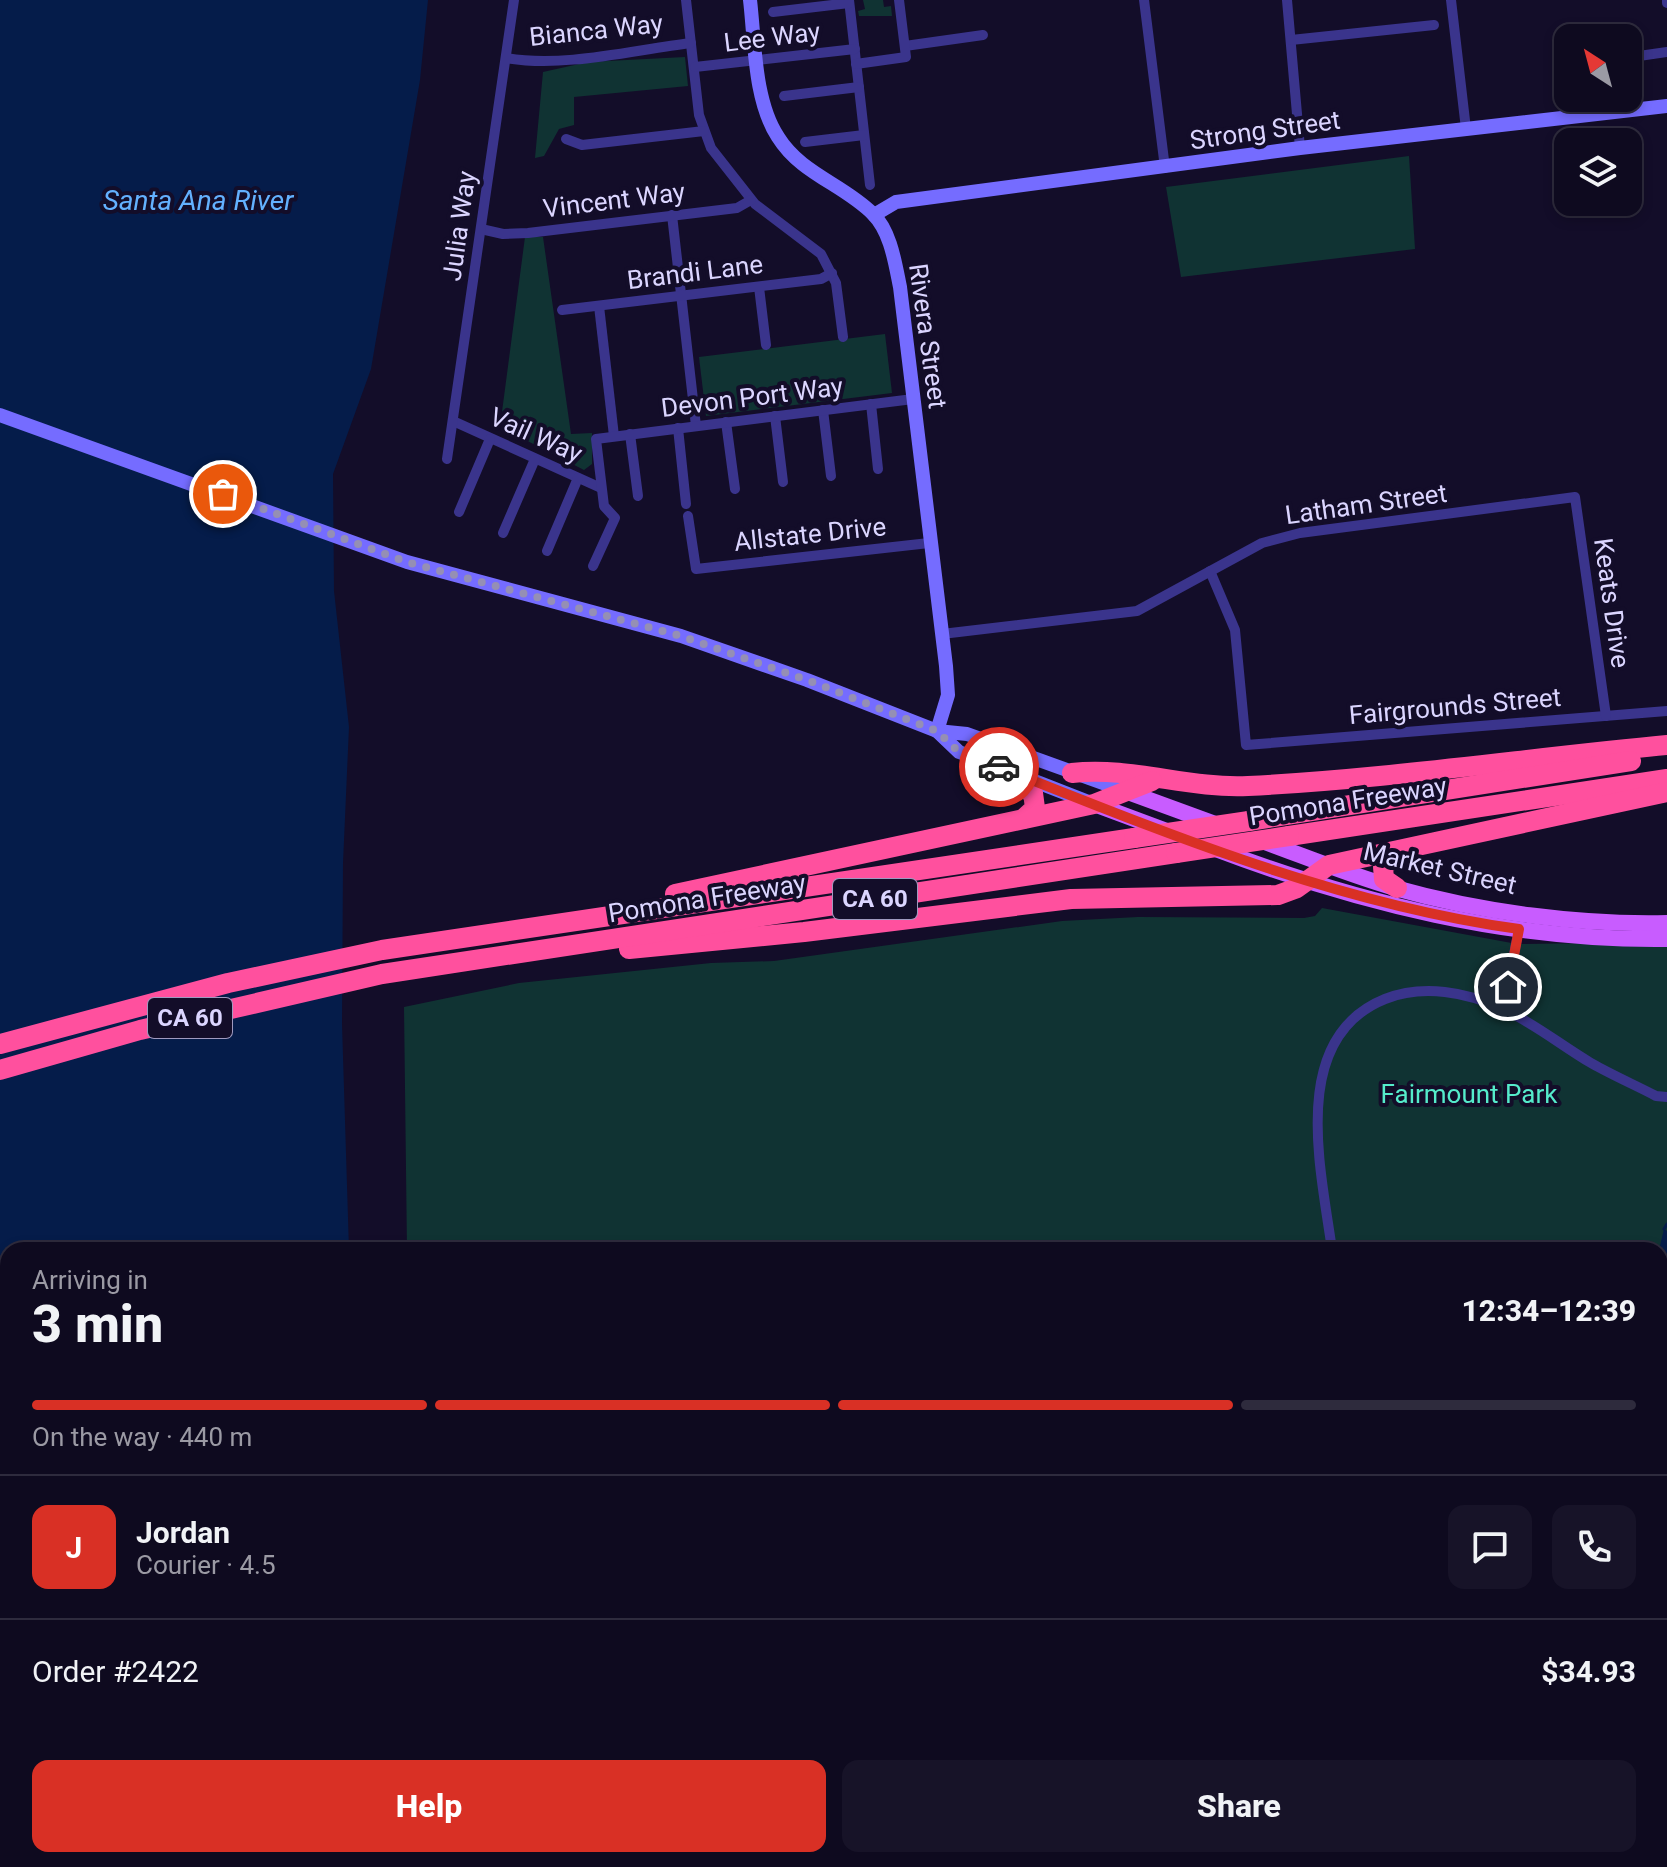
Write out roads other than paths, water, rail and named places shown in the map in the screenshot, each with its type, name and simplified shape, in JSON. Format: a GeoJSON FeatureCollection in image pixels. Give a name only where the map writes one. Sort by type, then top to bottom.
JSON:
{"type":"FeatureCollection","features":[{"type":"Feature","properties":{"kind":"highway"},"geometry":{"type":"LineString","coordinates":[[1072,773],[1096,770],[1156,780],[1246,786],[1667,745]]}},
{"type":"Feature","properties":{"kind":"highway","name":"Pomona Freeway"},"geometry":{"type":"LineString","coordinates":[[0,1044],[228,983],[382,950],[1249,821],[1667,755]]}},
{"type":"Feature","properties":{"kind":"highway"},"geometry":{"type":"LineString","coordinates":[[978,759],[995,774],[1033,793],[1035,808],[1023,819]]}},
{"type":"Feature","properties":{"kind":"highway","name":"Pomona Freeway"},"geometry":{"type":"LineString","coordinates":[[0,1070],[140,1030],[382,974],[1667,779]]}},
{"type":"Feature","properties":{"kind":"highway"},"geometry":{"type":"LineString","coordinates":[[579,921],[676,894],[1094,804],[1156,780]]}},
{"type":"Feature","properties":{"kind":"highway"},"geometry":{"type":"LineString","coordinates":[[573,944],[631,949],[1071,899],[1278,895],[1295,890],[1329,865],[1667,792]]}},
{"type":"Feature","properties":{"kind":"highway"},"geometry":{"type":"LineString","coordinates":[[1397,888],[1384,879],[1383,867],[1391,857],[1405,849]]}},
{"type":"Feature","properties":{"kind":"main road","name":"Market Street"},"geometry":{"type":"LineString","coordinates":[[1125,791],[1397,888],[1593,937],[1667,939]]}},
{"type":"Feature","properties":{"kind":"main road","name":"Market Street"},"geometry":{"type":"LineString","coordinates":[[1094,804],[1305,881],[1401,908],[1521,920],[1667,923]]}},
{"type":"Feature","properties":{"kind":"street","name":"Julia Way"},"geometry":{"type":"LineString","coordinates":[[447,459],[514,0]]}},
{"type":"Feature","properties":{"kind":"street"},"geometry":{"type":"LineString","coordinates":[[686,0],[704,131],[724,168],[751,200],[821,254],[832,273],[843,337]]}},
{"type":"Feature","properties":{"kind":"street","name":"Rivera Street"},"geometry":{"type":"LineString","coordinates":[[750,0],[762,93],[775,134],[793,158],[874,215],[891,248],[900,287],[948,695],[937,731]]}},
{"type":"Feature","properties":{"kind":"street"},"geometry":{"type":"LineString","coordinates":[[856,64],[906,57],[899,0]]}},
{"type":"Feature","properties":{"kind":"street"},"geometry":{"type":"LineString","coordinates":[[1144,0],[1165,168]]}},
{"type":"Feature","properties":{"kind":"street"},"geometry":{"type":"LineString","coordinates":[[1287,0],[1300,148]]}},
{"type":"Feature","properties":{"kind":"street"},"geometry":{"type":"LineString","coordinates":[[1451,0],[1466,129]]}},
{"type":"Feature","properties":{"kind":"street"},"geometry":{"type":"LineString","coordinates":[[773,12],[849,2],[870,185]]}},
{"type":"Feature","properties":{"kind":"street"},"geometry":{"type":"LineString","coordinates":[[1291,40],[1434,25]]}},
{"type":"Feature","properties":{"kind":"street"},"geometry":{"type":"LineString","coordinates":[[905,46],[983,35]]}},
{"type":"Feature","properties":{"kind":"street","name":"Bianca Way"},"geometry":{"type":"LineString","coordinates":[[506,58],[528,62],[691,43]]}},
{"type":"Feature","properties":{"kind":"street","name":"Lee Way"},"geometry":{"type":"LineString","coordinates":[[695,67],[855,49]]}},
{"type":"Feature","properties":{"kind":"street"},"geometry":{"type":"LineString","coordinates":[[1642,56],[1667,52]]}},
{"type":"Feature","properties":{"kind":"street"},"geometry":{"type":"LineString","coordinates":[[784,96],[859,87]]}},
{"type":"Feature","properties":{"kind":"street","name":"Strong Street"},"geometry":{"type":"LineString","coordinates":[[874,215],[896,202],[1300,148],[1667,106]]}},
{"type":"Feature","properties":{"kind":"street"},"geometry":{"type":"LineString","coordinates":[[566,139],[582,145],[704,131]]}},
{"type":"Feature","properties":{"kind":"street"},"geometry":{"type":"LineString","coordinates":[[805,142],[864,135]]}},
{"type":"Feature","properties":{"kind":"street","name":"Vincent Way"},"geometry":{"type":"LineString","coordinates":[[481,229],[503,234],[528,233],[737,208],[751,200]]}},
{"type":"Feature","properties":{"kind":"street"},"geometry":{"type":"LineString","coordinates":[[672,215],[696,426]]}},
{"type":"Feature","properties":{"kind":"street","name":"Brandi Lane"},"geometry":{"type":"LineString","coordinates":[[562,310],[821,279],[832,273]]}},
{"type":"Feature","properties":{"kind":"street"},"geometry":{"type":"LineString","coordinates":[[759,287],[766,345]]}},
{"type":"Feature","properties":{"kind":"street"},"geometry":{"type":"LineString","coordinates":[[599,306],[614,436]]}},
{"type":"Feature","properties":{"kind":"street","name":"Devon Port Way"},"geometry":{"type":"LineString","coordinates":[[601,488],[596,439],[913,399]]}},
{"type":"Feature","properties":{"kind":"street"},"geometry":{"type":"LineString","coordinates":[[871,404],[878,469]]}},
{"type":"Feature","properties":{"kind":"street"},"geometry":{"type":"LineString","coordinates":[[823,410],[831,476]]}},
{"type":"Feature","properties":{"kind":"street","name":"Market Street"},"geometry":{"type":"LineString","coordinates":[[0,415],[449,575],[681,636],[807,680],[937,731],[967,734],[1125,791]]}},
{"type":"Feature","properties":{"kind":"street"},"geometry":{"type":"LineString","coordinates":[[775,416],[783,482]]}},
{"type":"Feature","properties":{"kind":"street","name":"Vail Way"},"geometry":{"type":"LineString","coordinates":[[453,421],[601,488]]}},
{"type":"Feature","properties":{"kind":"street"},"geometry":{"type":"LineString","coordinates":[[726,422],[735,489]]}},
{"type":"Feature","properties":{"kind":"street"},"geometry":{"type":"LineString","coordinates":[[678,428],[686,504]]}},
{"type":"Feature","properties":{"kind":"street"},"geometry":{"type":"LineString","coordinates":[[630,434],[638,496]]}},
{"type":"Feature","properties":{"kind":"street"},"geometry":{"type":"LineString","coordinates":[[459,512],[490,439]]}},
{"type":"Feature","properties":{"kind":"street"},"geometry":{"type":"LineString","coordinates":[[503,533],[535,459]]}},
{"type":"Feature","properties":{"kind":"street"},"geometry":{"type":"LineString","coordinates":[[547,551],[578,478]]}},
{"type":"Feature","properties":{"kind":"street"},"geometry":{"type":"LineString","coordinates":[[593,566],[615,518],[604,506],[601,488]]}},
{"type":"Feature","properties":{"kind":"street","name":"Latham Street"},"geometry":{"type":"LineString","coordinates":[[942,634],[1137,611],[1262,543],[1300,533],[1575,497]]}},
{"type":"Feature","properties":{"kind":"street","name":"Keats Drive"},"geometry":{"type":"LineString","coordinates":[[1575,497],[1606,716]]}},
{"type":"Feature","properties":{"kind":"street","name":"Allstate Drive"},"geometry":{"type":"LineString","coordinates":[[688,516],[696,569],[929,543]]}},
{"type":"Feature","properties":{"kind":"street","name":"Fairgrounds Street"},"geometry":{"type":"LineString","coordinates":[[1210,571],[1235,630],[1246,745],[1667,711]]}},
{"type":"Feature","properties":{"kind":"street","name":"Market Street"},"geometry":{"type":"LineString","coordinates":[[937,731],[959,752],[1094,804]]}},
{"type":"Feature","properties":{"kind":"street"},"geometry":{"type":"LineString","coordinates":[[1503,1009],[1521,920]]}},
{"type":"Feature","properties":{"kind":"street"},"geometry":{"type":"LineString","coordinates":[[1331,1242],[1318,1123],[1328,1050],[1346,1024],[1373,1004],[1420,991],[1464,996],[1503,1009],[1593,1063],[1656,1096],[1667,1097]]}},
{"type":"Feature","properties":{"kind":"water","name":"Santa Ana River"},"geometry":{"type":"Polygon","coordinates":[[[0,0],[428,0],[420,80],[371,369],[333,474],[334,591],[349,727],[343,863],[342,1024],[349,1242],[0,1242],[0,0]]]}},
{"type":"Feature","properties":{"kind":"water"},"geometry":{"type":"Polygon","coordinates":[[[1664,1229],[1667,1231],[1667,1242],[1661,1242],[1664,1229]]]}},
{"type":"Feature","properties":{"kind":"waterway"},"geometry":{"type":"LineString","coordinates":[[1664,1229],[1667,1224]]}},
{"type":"Feature","properties":{"kind":"park label","name":"Fairmount Park"},"geometry":{"type":"Point","coordinates":[1469,1094]}}]}
